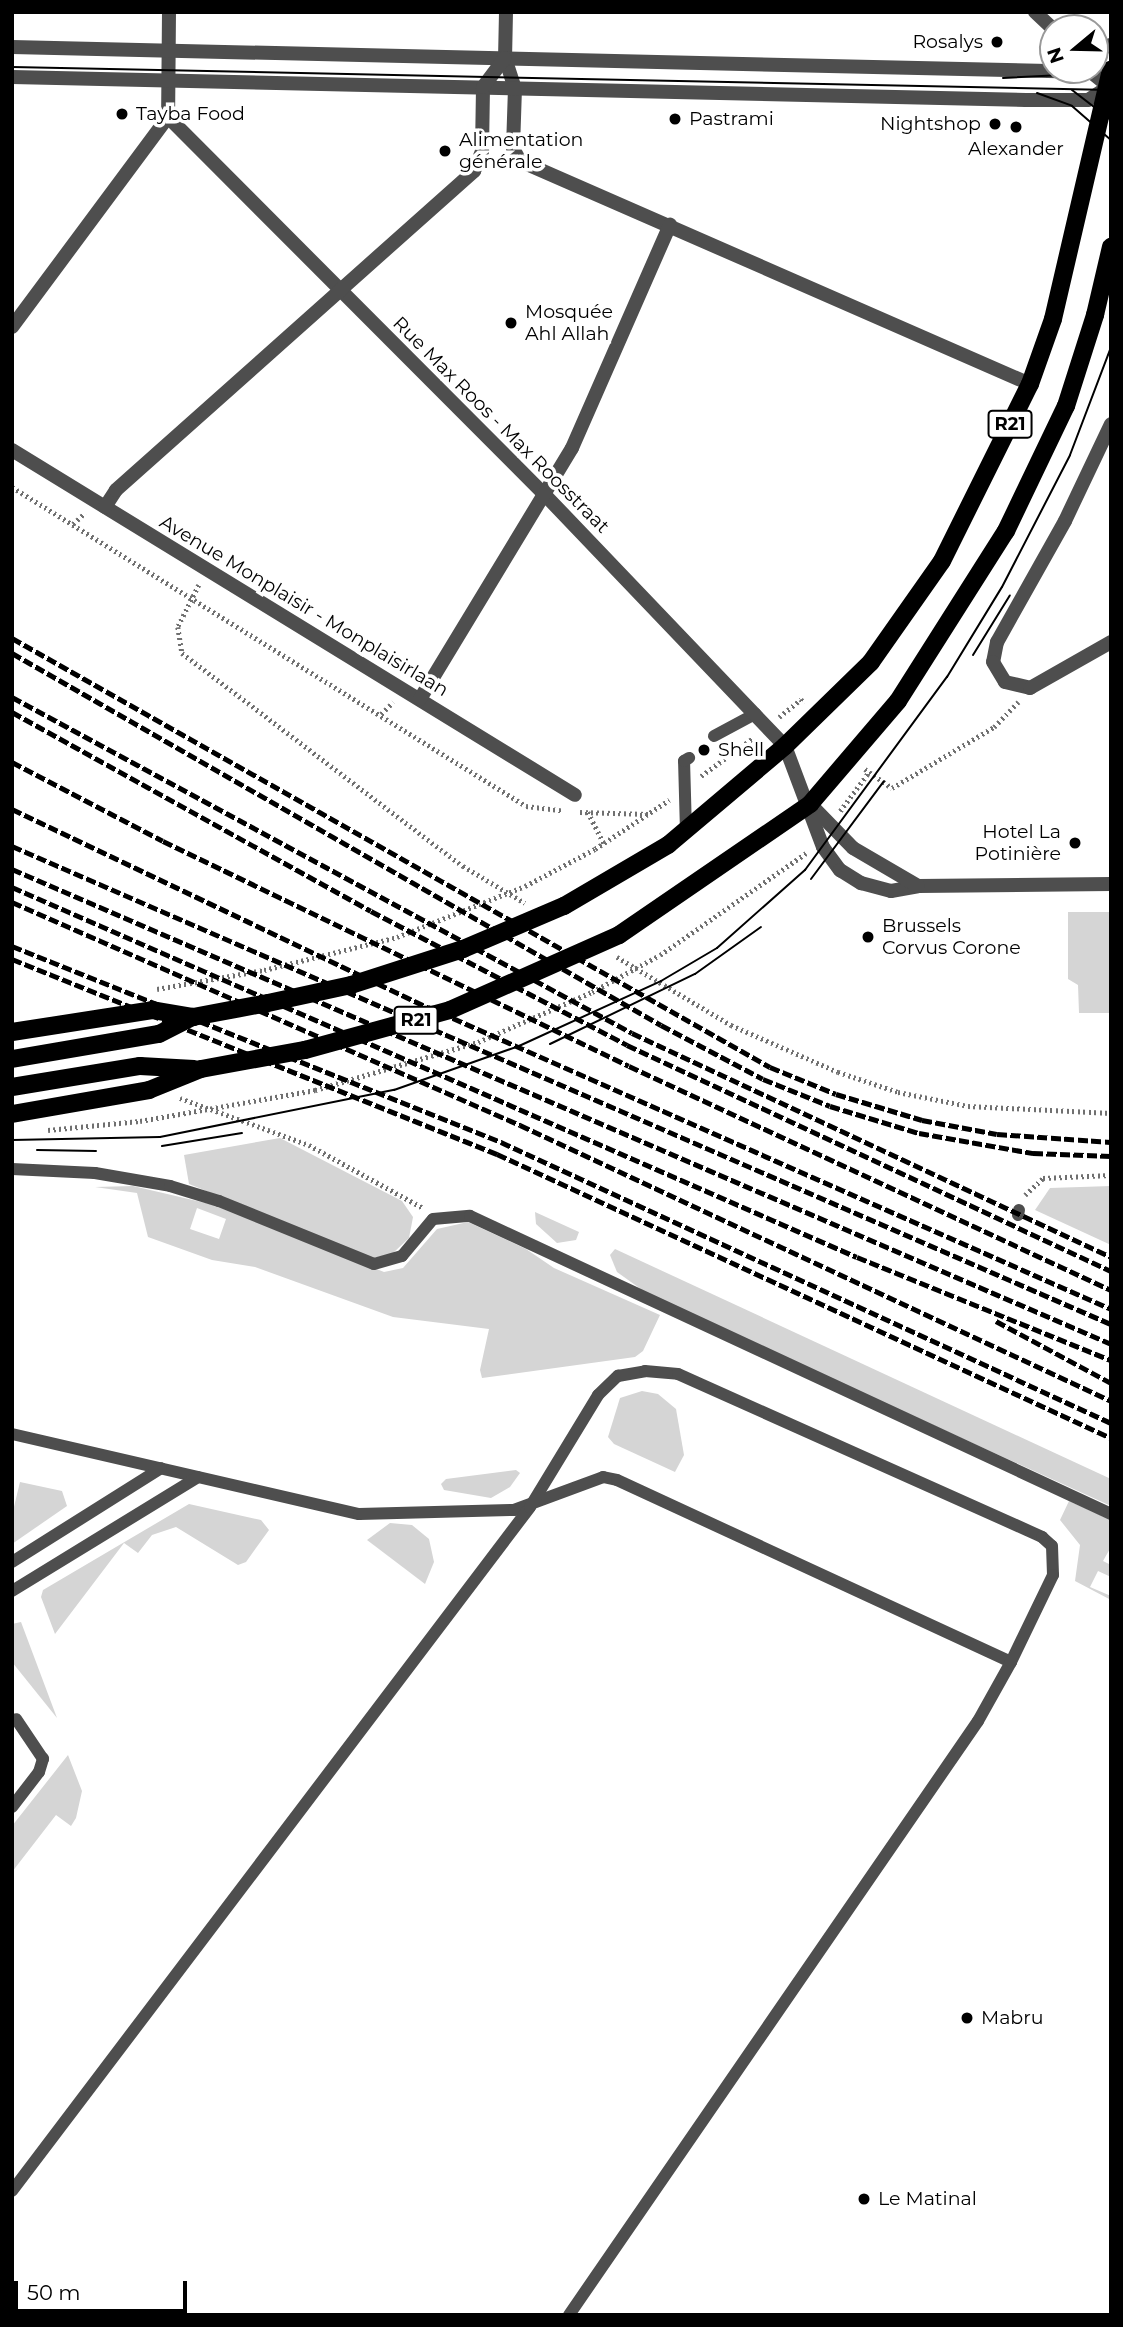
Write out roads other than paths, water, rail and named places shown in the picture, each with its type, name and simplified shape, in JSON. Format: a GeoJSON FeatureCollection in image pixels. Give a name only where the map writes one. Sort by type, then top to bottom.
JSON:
{"type":"FeatureCollection","features":[{"type":"Feature","properties":{"kind":"main road","name":"R21"},"geometry":{"type":"LineString","coordinates":[[12,1059],[159,1034],[193,1017],[315,993],[404,969],[564,906],[686,831],[785,746],[871,662],[942,561],[1030,384],[1053,319],[1108,84]]}},
{"type":"Feature","properties":{"kind":"main road","name":"R21"},"geometry":{"type":"LineString","coordinates":[[12,1087],[140,1066],[201,1069],[305,1050],[450,1010],[619,935],[810,804],[898,701],[1006,531],[1066,406],[1095,316],[1111,247]]}},
{"type":"Feature","properties":{"kind":"main road"},"geometry":{"type":"LineString","coordinates":[[12,1032],[152,1010],[193,1017]]}},
{"type":"Feature","properties":{"kind":"main road"},"geometry":{"type":"LineString","coordinates":[[12,1114],[149,1090],[201,1069]]}},
{"type":"Feature","properties":{"kind":"street"},"geometry":{"type":"LineString","coordinates":[[12,327],[168,117],[169,12]]}},
{"type":"Feature","properties":{"kind":"street"},"geometry":{"type":"LineString","coordinates":[[506,12],[505,58],[515,88],[513,148],[520,161],[1030,384]]}},
{"type":"Feature","properties":{"kind":"street"},"geometry":{"type":"LineString","coordinates":[[12,47],[1039,71]]}},
{"type":"Feature","properties":{"kind":"street"},"geometry":{"type":"LineString","coordinates":[[105,507],[116,489],[474,171],[482,151],[483,87],[505,58]]}},
{"type":"Feature","properties":{"kind":"street"},"geometry":{"type":"LineString","coordinates":[[12,77],[1088,100],[1105,84]]}},
{"type":"Feature","properties":{"kind":"street","name":"Rue Max Roos - Max Roosstraat"},"geometry":{"type":"LineString","coordinates":[[168,117],[546,496],[785,746],[810,804],[820,837],[840,870],[861,883],[891,891],[919,886],[1111,884]]}},
{"type":"Feature","properties":{"kind":"street"},"geometry":{"type":"LineString","coordinates":[[420,699],[546,496],[572,448],[670,225]]}},
{"type":"Feature","properties":{"kind":"street"},"geometry":{"type":"LineString","coordinates":[[1111,424],[1066,521],[994,649],[997,674],[1012,686],[1030,688],[1111,642]]}},
{"type":"Feature","properties":{"kind":"street","name":"Avenue Monplaisir - Monplaisirlaan"},"geometry":{"type":"LineString","coordinates":[[12,450],[581,799]]}},
{"type":"Feature","properties":{"kind":"street"},"geometry":{"type":"LineString","coordinates":[[810,804],[861,853],[919,886]]}},
{"type":"Feature","properties":{"kind":"lane"},"geometry":{"type":"LineString","coordinates":[[714,736],[755,715]]}},
{"type":"Feature","properties":{"kind":"lane"},"geometry":{"type":"LineString","coordinates":[[686,831],[684,761],[689,758]]}},
{"type":"Feature","properties":{"kind":"lane"},"geometry":{"type":"LineString","coordinates":[[12,1169],[95,1173],[170,1186],[219,1200],[374,1264],[402,1256],[433,1219],[470,1216],[1111,1514]]}},
{"type":"Feature","properties":{"kind":"lane"},"geometry":{"type":"LineString","coordinates":[[12,2191],[530,1507],[607,1384],[618,1376],[645,1371],[678,1374],[1042,1537],[1052,1546],[1053,1575],[1011,1662],[978,1721],[569,2315]]}},
{"type":"Feature","properties":{"kind":"lane"},"geometry":{"type":"LineString","coordinates":[[12,1434],[359,1514],[530,1507],[603,1477],[617,1479],[1011,1662]]}},
{"type":"Feature","properties":{"kind":"lane"},"geometry":{"type":"LineString","coordinates":[[12,1562],[160,1468]]}},
{"type":"Feature","properties":{"kind":"lane"},"geometry":{"type":"LineString","coordinates":[[12,1591],[198,1477]]}},
{"type":"Feature","properties":{"kind":"lane"},"geometry":{"type":"LineString","coordinates":[[12,1807],[39,1772],[43,1759],[14,1718]]}},
{"type":"Feature","properties":{"kind":"tram line"},"geometry":{"type":"LineString","coordinates":[[12,67],[1111,90]]}},
{"type":"Feature","properties":{"kind":"tram line"},"geometry":{"type":"LineString","coordinates":[[1003,78],[1083,74],[1111,67]]}},
{"type":"Feature","properties":{"kind":"tram line"},"geometry":{"type":"LineString","coordinates":[[1072,90],[1111,120]]}},
{"type":"Feature","properties":{"kind":"tram line"},"geometry":{"type":"LineString","coordinates":[[1037,93],[1072,106],[1111,140]]}},
{"type":"Feature","properties":{"kind":"tram line"},"geometry":{"type":"LineString","coordinates":[[12,1140],[160,1137],[394,1090],[519,1046],[661,981],[717,948],[805,870],[947,677],[1002,587],[1070,455],[1111,347]]}},
{"type":"Feature","properties":{"kind":"tram line"},"geometry":{"type":"LineString","coordinates":[[973,655],[1010,595]]}},
{"type":"Feature","properties":{"kind":"tram line"},"geometry":{"type":"LineString","coordinates":[[811,879],[884,781]]}},
{"type":"Feature","properties":{"kind":"tram line"},"geometry":{"type":"LineString","coordinates":[[550,1044],[695,974],[761,927]]}},
{"type":"Feature","properties":{"kind":"tram line"},"geometry":{"type":"LineString","coordinates":[[162,1146],[242,1133]]}},
{"type":"Feature","properties":{"kind":"tram line"},"geometry":{"type":"LineString","coordinates":[[37,1150],[96,1151]]}},
{"type":"Feature","properties":{"kind":"railway"},"geometry":{"type":"LineString","coordinates":[[12,638],[770,1067],[836,1094],[922,1120],[997,1134],[1111,1142]]}},
{"type":"Feature","properties":{"kind":"railway"},"geometry":{"type":"LineString","coordinates":[[12,653],[661,1025],[763,1079],[830,1106],[919,1133],[1033,1153],[1111,1156]]}},
{"type":"Feature","properties":{"kind":"railway"},"geometry":{"type":"LineString","coordinates":[[12,697],[632,1033],[1111,1257]]}},
{"type":"Feature","properties":{"kind":"railway"},"geometry":{"type":"LineString","coordinates":[[12,712],[371,911],[627,1045],[1111,1271]]}},
{"type":"Feature","properties":{"kind":"railway"},"geometry":{"type":"LineString","coordinates":[[12,762],[163,841],[629,1066],[1111,1290]]}},
{"type":"Feature","properties":{"kind":"railway"},"geometry":{"type":"LineString","coordinates":[[12,809],[428,1007],[1111,1309]]}},
{"type":"Feature","properties":{"kind":"railway"},"geometry":{"type":"LineString","coordinates":[[12,846],[1111,1324]]}},
{"type":"Feature","properties":{"kind":"railway"},"geometry":{"type":"LineString","coordinates":[[12,869],[1111,1344]]}},
{"type":"Feature","properties":{"kind":"railway"},"geometry":{"type":"LineString","coordinates":[[12,887],[857,1257],[1111,1360]]}},
{"type":"Feature","properties":{"kind":"railway"},"geometry":{"type":"LineString","coordinates":[[12,902],[520,1125],[1111,1401]]}},
{"type":"Feature","properties":{"kind":"railway"},"geometry":{"type":"LineString","coordinates":[[12,946],[501,1142],[1111,1423]]}},
{"type":"Feature","properties":{"kind":"railway"},"geometry":{"type":"LineString","coordinates":[[12,959],[497,1154],[1111,1438]]}},
{"type":"Feature","properties":{"kind":"railway"},"geometry":{"type":"LineString","coordinates":[[996,1321],[1111,1383]]}},
{"type":"Feature","properties":{"kind":"place","name":"Rosalys"},"geometry":{"type":"Point","coordinates":[997,42]}},
{"type":"Feature","properties":{"kind":"place","name":"Tayba Food"},"geometry":{"type":"Point","coordinates":[122,114]}},
{"type":"Feature","properties":{"kind":"place","name":"Pastrami"},"geometry":{"type":"Point","coordinates":[675,119]}},
{"type":"Feature","properties":{"kind":"place","name":"Nightshop"},"geometry":{"type":"Point","coordinates":[995,124]}},
{"type":"Feature","properties":{"kind":"place","name":"Alexander"},"geometry":{"type":"Point","coordinates":[1016,127]}},
{"type":"Feature","properties":{"kind":"place","name":"Alimentation générale"},"geometry":{"type":"Point","coordinates":[445,151]}},
{"type":"Feature","properties":{"kind":"place","name":"Mosquée Ahl Allah"},"geometry":{"type":"Point","coordinates":[511,323]}},
{"type":"Feature","properties":{"kind":"place","name":"Shell"},"geometry":{"type":"Point","coordinates":[704,750]}},
{"type":"Feature","properties":{"kind":"place","name":"Hotel La Potinière"},"geometry":{"type":"Point","coordinates":[1075,843]}},
{"type":"Feature","properties":{"kind":"place","name":"Brussels Corvus Corone"},"geometry":{"type":"Point","coordinates":[868,937]}},
{"type":"Feature","properties":{"kind":"place","name":"Mabru"},"geometry":{"type":"Point","coordinates":[967,2018]}},
{"type":"Feature","properties":{"kind":"place","name":"Le Matinal"},"geometry":{"type":"Point","coordinates":[864,2199]}}]}
